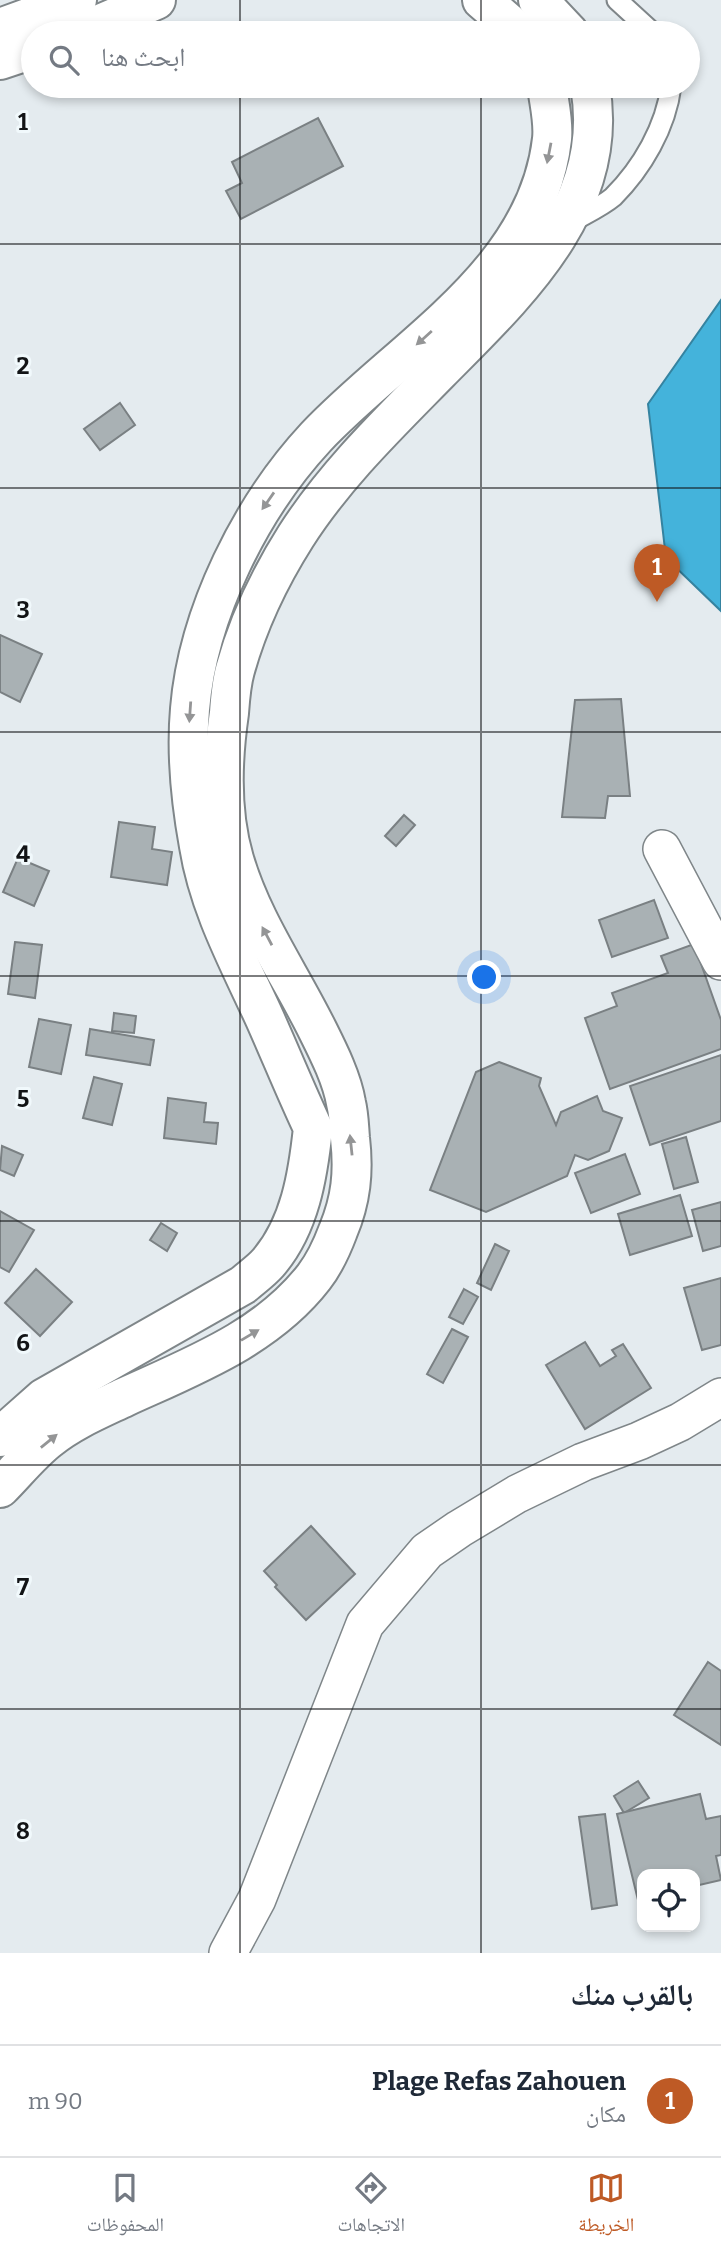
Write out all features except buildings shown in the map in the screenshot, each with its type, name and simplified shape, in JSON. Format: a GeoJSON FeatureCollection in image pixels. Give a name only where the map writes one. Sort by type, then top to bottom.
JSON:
{"type":"FeatureCollection","features":[{"type":"Feature","properties":{"kind":"main road"},"geometry":{"type":"LineString","coordinates":[[0,28],[77,0]]}},
{"type":"Feature","properties":{"kind":"main road"},"geometry":{"type":"LineString","coordinates":[[107,21],[156,0]]}},
{"type":"Feature","properties":{"kind":"main road"},"geometry":{"type":"LineString","coordinates":[[482,0],[506,21]]}},
{"type":"Feature","properties":{"kind":"main road"},"geometry":{"type":"LineString","coordinates":[[538,0],[558,21]]}},
{"type":"Feature","properties":{"kind":"main road"},"geometry":{"type":"LineString","coordinates":[[0,60],[21,53]]}},
{"type":"Feature","properties":{"kind":"main road"},"geometry":{"type":"LineString","coordinates":[[0,1437],[44,1398],[243,1285],[268,1263],[289,1230],[302,1194],[313,1128],[214,908],[199,849],[191,792],[190,710],[202,640],[224,578],[236,555],[258,516],[314,439],[366,388],[426,337],[492,272],[513,242],[536,201],[545,173],[552,136],[548,98]]}},
{"type":"Feature","properties":{"kind":"main road"},"geometry":{"type":"LineString","coordinates":[[0,1488],[50,1438],[91,1413],[202,1362],[255,1333],[283,1311],[314,1276],[331,1249],[345,1214],[352,1185],[352,1154],[346,1101],[329,1053],[304,1001],[266,936],[234,858],[225,810],[224,746],[234,673],[250,623],[269,584],[296,536],[335,482],[503,309],[566,225],[584,175],[593,138],[592,98]]}},
{"type":"Feature","properties":{"kind":"street"},"geometry":{"type":"LineString","coordinates":[[662,849],[721,961]]}},
{"type":"Feature","properties":{"kind":"street"},"geometry":{"type":"LineString","coordinates":[[228,1953],[257,1899],[365,1624],[427,1551],[517,1494],[583,1462],[680,1422],[721,1397]]}},
{"type":"Feature","properties":{"kind":"lane"},"geometry":{"type":"LineString","coordinates":[[617,0],[640,21]]}},
{"type":"Feature","properties":{"kind":"lane"},"geometry":{"type":"LineString","coordinates":[[566,225],[611,198],[629,178],[658,132],[669,107],[670,98]]}},
{"type":"Feature","properties":{"kind":"water"},"geometry":{"type":"Polygon","coordinates":[[[721,300],[721,611],[666,558],[648,404],[721,300]]]}},
{"type":"Feature","properties":{"kind":"place","name":"Plage Refas Zahouen"},"geometry":{"type":"Point","coordinates":[657,602]}}]}
